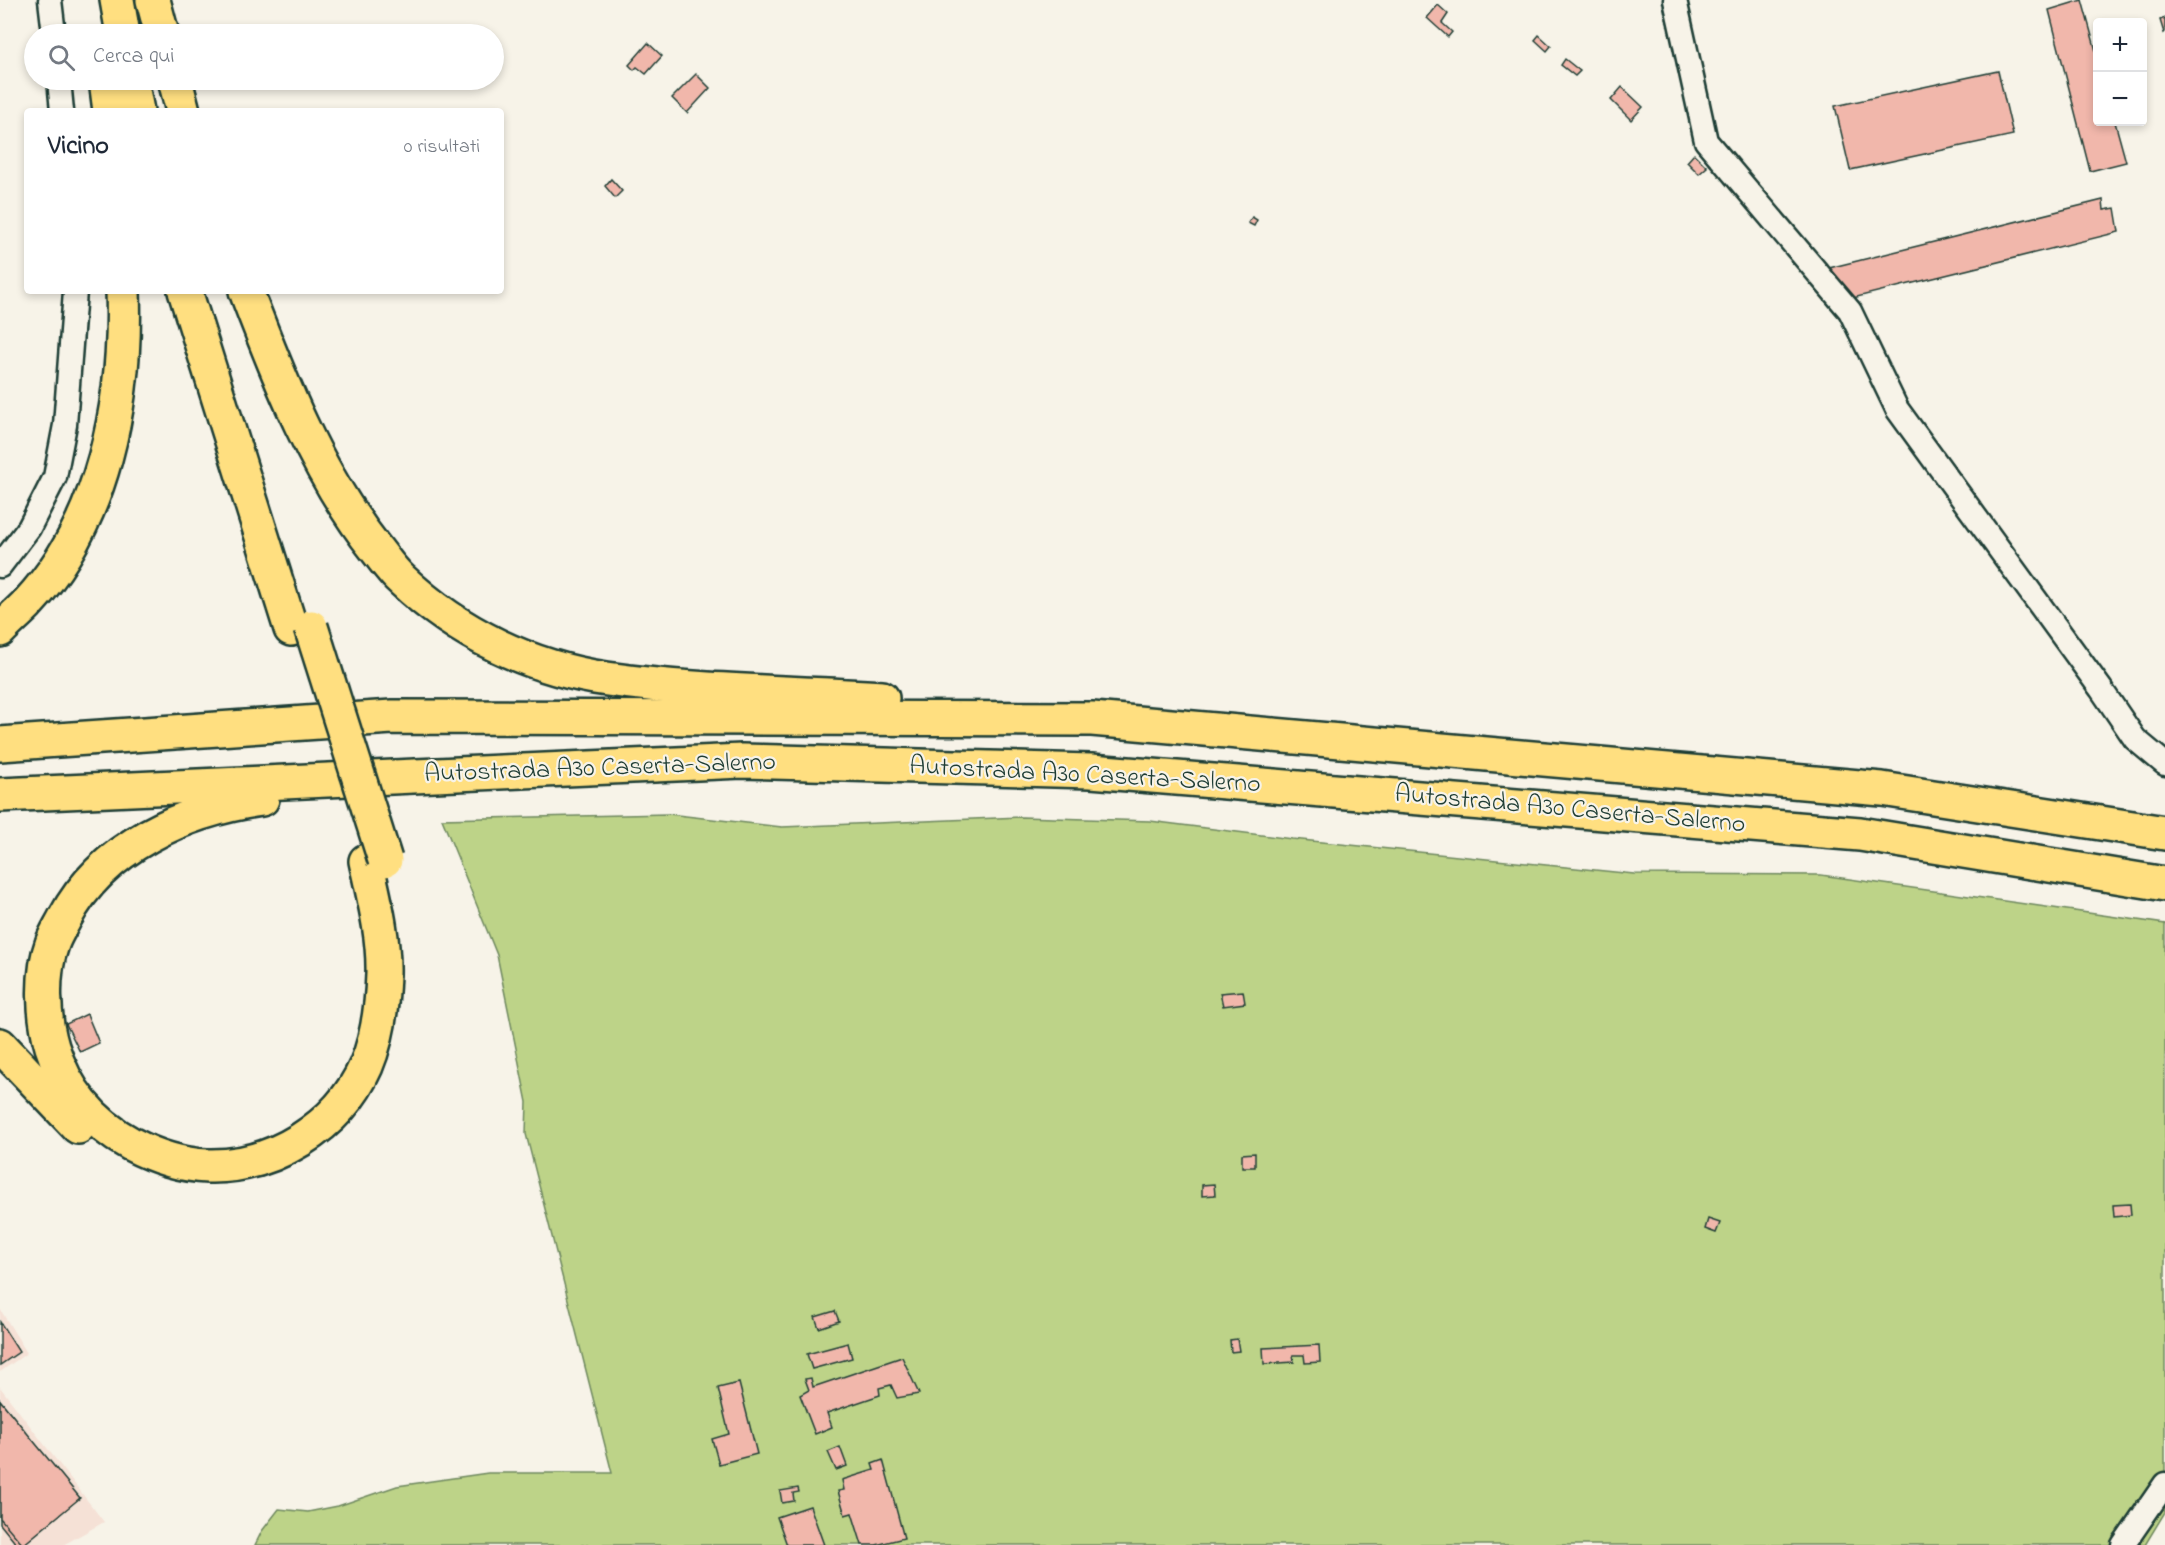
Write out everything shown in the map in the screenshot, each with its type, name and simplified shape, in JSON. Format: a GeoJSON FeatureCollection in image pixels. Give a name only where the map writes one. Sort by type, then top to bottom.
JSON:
{"type":"FeatureCollection","features":[{"type":"Feature","properties":{"kind":"highway"},"geometry":{"type":"LineString","coordinates":[[100,0],[102,24]]}},
{"type":"Feature","properties":{"kind":"highway"},"geometry":{"type":"LineString","coordinates":[[117,0],[121,24]]}},
{"type":"Feature","properties":{"kind":"highway"},"geometry":{"type":"LineString","coordinates":[[144,0],[146,24]]}},
{"type":"Feature","properties":{"kind":"highway"},"geometry":{"type":"LineString","coordinates":[[153,0],[159,24]]}},
{"type":"Feature","properties":{"kind":"highway"},"geometry":{"type":"LineString","coordinates":[[107,90],[110,108]]}},
{"type":"Feature","properties":{"kind":"highway"},"geometry":{"type":"LineString","coordinates":[[133,90],[136,108]]}},
{"type":"Feature","properties":{"kind":"highway"},"geometry":{"type":"LineString","coordinates":[[152,90],[155,108]]}},
{"type":"Feature","properties":{"kind":"highway"},"geometry":{"type":"LineString","coordinates":[[178,90],[182,108]]}},
{"type":"Feature","properties":{"kind":"highway"},"geometry":{"type":"LineString","coordinates":[[0,630],[28,603],[52,572],[75,534],[92,499],[115,417],[121,365],[123,294]]}},
{"type":"Feature","properties":{"kind":"highway"},"geometry":{"type":"LineString","coordinates":[[0,1045],[81,1129],[108,1153],[135,1168],[166,1180],[195,1185],[228,1184],[261,1179],[296,1167],[323,1149],[367,1105],[394,1043],[401,1002],[401,934],[375,861],[301,628],[186,294]]}},
{"type":"Feature","properties":{"kind":"highway"},"geometry":{"type":"LineString","coordinates":[[205,294],[301,628]]}},
{"type":"Feature","properties":{"kind":"highway"},"geometry":{"type":"LineString","coordinates":[[247,294],[303,429],[336,491],[364,534],[400,579],[468,631],[532,660],[606,679],[688,688],[897,699],[990,719]]}},
{"type":"Feature","properties":{"kind":"highway","name":"Autostrada A30 Caserta-Salerno"},"geometry":{"type":"LineString","coordinates":[[0,744],[392,717],[1092,719],[1882,789],[2165,833]]}},
{"type":"Feature","properties":{"kind":"highway"},"geometry":{"type":"LineString","coordinates":[[375,861],[383,973],[379,1017],[366,1066],[350,1094],[314,1130],[288,1148],[238,1164],[206,1166],[177,1162],[146,1152],[118,1137],[93,1116],[72,1093],[58,1066],[46,1027],[44,987],[51,945],[71,906],[99,872],[134,844],[170,825],[209,810],[259,799],[309,794],[618,779],[742,761]]}},
{"type":"Feature","properties":{"kind":"highway","name":"Autostrada A30 Caserta-Salerno"},"geometry":{"type":"LineString","coordinates":[[0,795],[742,761],[1091,771],[1848,833],[2165,884]]}},
{"type":"Feature","properties":{"kind":"street"},"geometry":{"type":"LineString","coordinates":[[50,0],[53,24]]}},
{"type":"Feature","properties":{"kind":"street"},"geometry":{"type":"LineString","coordinates":[[1675,0],[1706,141],[1850,311],[1897,409],[2135,739],[2165,764]]}},
{"type":"Feature","properties":{"kind":"street"},"geometry":{"type":"LineString","coordinates":[[60,90],[62,108]]}},
{"type":"Feature","properties":{"kind":"street"},"geometry":{"type":"LineString","coordinates":[[0,566],[29,528],[55,477],[65,425],[75,294]]}},
{"type":"Feature","properties":{"kind":"street"},"geometry":{"type":"LineString","coordinates":[[2123,1545],[2165,1484]]}},
{"type":"Feature","properties":{"kind":"shaded area"},"geometry":{"type":"Polygon","coordinates":[[[0,1309],[27,1353],[0,1372],[0,1309]]]}},
{"type":"Feature","properties":{"kind":"shaded area"},"geometry":{"type":"Polygon","coordinates":[[[0,1387],[104,1522],[63,1545],[0,1545],[0,1387]]]}},
{"type":"Feature","properties":{"kind":"green space"},"geometry":{"type":"Polygon","coordinates":[[[668,814],[782,827],[1021,817],[1150,821],[1292,839],[1634,874],[1821,875],[2165,924],[2165,1512],[2145,1545],[255,1545],[262,1531],[279,1509],[308,1512],[338,1506],[397,1486],[488,1473],[612,1473],[526,1134],[527,1102],[497,955],[442,819],[668,814]]]}},
{"type":"Feature","properties":{"kind":"building"},"geometry":{"type":"Polygon","coordinates":[[[2082,0],[2093,40],[2093,126],[2116,126],[2126,162],[2090,171],[2049,10],[2082,0]]]}},
{"type":"Feature","properties":{"kind":"building"},"geometry":{"type":"Polygon","coordinates":[[[1438,5],[1448,14],[1442,23],[1452,32],[1448,37],[1427,18],[1438,5]]]}},
{"type":"Feature","properties":{"kind":"building"},"geometry":{"type":"Polygon","coordinates":[[[2165,18],[2165,32],[2164,33],[2160,20],[2165,18]]]}},
{"type":"Feature","properties":{"kind":"building"},"geometry":{"type":"Polygon","coordinates":[[[1539,35],[1551,46],[1547,51],[1535,40],[1539,35]]]}},
{"type":"Feature","properties":{"kind":"building"},"geometry":{"type":"Polygon","coordinates":[[[648,43],[662,56],[646,74],[637,67],[634,70],[629,65],[648,43]]]}},
{"type":"Feature","properties":{"kind":"building"},"geometry":{"type":"Polygon","coordinates":[[[1565,59],[1580,71],[1575,76],[1561,65],[1565,59]]]}},
{"type":"Feature","properties":{"kind":"building"},"geometry":{"type":"Polygon","coordinates":[[[1998,71],[2013,135],[1850,170],[1835,106],[1998,71]]]}},
{"type":"Feature","properties":{"kind":"building"},"geometry":{"type":"Polygon","coordinates":[[[696,74],[710,88],[687,113],[672,98],[696,74]]]}},
{"type":"Feature","properties":{"kind":"building"},"geometry":{"type":"Polygon","coordinates":[[[1622,87],[1643,107],[1631,120],[1611,100],[1622,87]]]}},
{"type":"Feature","properties":{"kind":"building"},"geometry":{"type":"Polygon","coordinates":[[[1694,154],[1707,167],[1699,174],[1687,162],[1694,154]]]}},
{"type":"Feature","properties":{"kind":"building"},"geometry":{"type":"Polygon","coordinates":[[[611,179],[622,191],[615,198],[605,186],[611,179]]]}},
{"type":"Feature","properties":{"kind":"building"},"geometry":{"type":"Polygon","coordinates":[[[2103,200],[2104,210],[2115,208],[2119,232],[1845,300],[1821,270],[2103,200]]]}},
{"type":"Feature","properties":{"kind":"building"},"geometry":{"type":"Polygon","coordinates":[[[1252,217],[1257,220],[1254,226],[1248,223],[1252,217]]]}},
{"type":"Feature","properties":{"kind":"building"},"geometry":{"type":"Polygon","coordinates":[[[1243,991],[1245,1003],[1223,1006],[1220,993],[1243,991]]]}},
{"type":"Feature","properties":{"kind":"building"},"geometry":{"type":"Polygon","coordinates":[[[87,1014],[99,1043],[80,1052],[66,1024],[87,1014]]]}},
{"type":"Feature","properties":{"kind":"building"},"geometry":{"type":"Polygon","coordinates":[[[1255,1153],[1255,1167],[1242,1167],[1242,1154],[1255,1153]]]}},
{"type":"Feature","properties":{"kind":"building"},"geometry":{"type":"Polygon","coordinates":[[[1214,1184],[1215,1195],[1202,1196],[1202,1185],[1214,1184]]]}},
{"type":"Feature","properties":{"kind":"building"},"geometry":{"type":"Polygon","coordinates":[[[2130,1204],[2131,1215],[2114,1217],[2113,1205],[2130,1204]]]}},
{"type":"Feature","properties":{"kind":"building"},"geometry":{"type":"Polygon","coordinates":[[[1708,1219],[1720,1223],[1716,1233],[1705,1229],[1708,1219]]]}},
{"type":"Feature","properties":{"kind":"building"},"geometry":{"type":"Polygon","coordinates":[[[835,1311],[839,1321],[819,1328],[815,1317],[835,1311]]]}},
{"type":"Feature","properties":{"kind":"building"},"geometry":{"type":"Polygon","coordinates":[[[0,1322],[19,1352],[0,1365],[0,1322]]]}},
{"type":"Feature","properties":{"kind":"building"},"geometry":{"type":"Polygon","coordinates":[[[1237,1339],[1239,1351],[1231,1352],[1230,1340],[1237,1339]]]}},
{"type":"Feature","properties":{"kind":"building"},"geometry":{"type":"Polygon","coordinates":[[[848,1343],[852,1358],[812,1369],[807,1354],[848,1343]]]}},
{"type":"Feature","properties":{"kind":"building"},"geometry":{"type":"Polygon","coordinates":[[[1319,1345],[1320,1362],[1305,1363],[1304,1355],[1293,1355],[1294,1362],[1264,1364],[1263,1348],[1319,1345]]]}},
{"type":"Feature","properties":{"kind":"building"},"geometry":{"type":"Polygon","coordinates":[[[902,1357],[919,1394],[897,1398],[891,1385],[879,1388],[880,1395],[827,1413],[832,1427],[815,1434],[800,1395],[809,1390],[805,1379],[811,1378],[813,1387],[902,1357]]]}},
{"type":"Feature","properties":{"kind":"building"},"geometry":{"type":"Polygon","coordinates":[[[739,1383],[757,1454],[719,1464],[712,1439],[729,1434],[718,1388],[739,1383]]]}},
{"type":"Feature","properties":{"kind":"building"},"geometry":{"type":"Polygon","coordinates":[[[0,1400],[79,1498],[22,1545],[17,1545],[0,1524],[0,1400]]]}},
{"type":"Feature","properties":{"kind":"building"},"geometry":{"type":"Polygon","coordinates":[[[0,1400],[80,1498],[23,1545],[0,1518],[0,1400]]]}},
{"type":"Feature","properties":{"kind":"building"},"geometry":{"type":"Polygon","coordinates":[[[840,1447],[847,1466],[836,1470],[828,1452],[840,1447]]]}},
{"type":"Feature","properties":{"kind":"building"},"geometry":{"type":"Polygon","coordinates":[[[883,1460],[904,1538],[876,1545],[862,1545],[852,1513],[845,1515],[838,1491],[844,1490],[842,1480],[874,1470],[872,1464],[883,1460]]]}},
{"type":"Feature","properties":{"kind":"building"},"geometry":{"type":"Polygon","coordinates":[[[798,1488],[799,1492],[793,1493],[794,1501],[782,1503],[780,1491],[798,1488]]]}},
{"type":"Feature","properties":{"kind":"building"},"geometry":{"type":"Polygon","coordinates":[[[810,1506],[824,1545],[787,1545],[777,1517],[810,1506]]]}}]}
